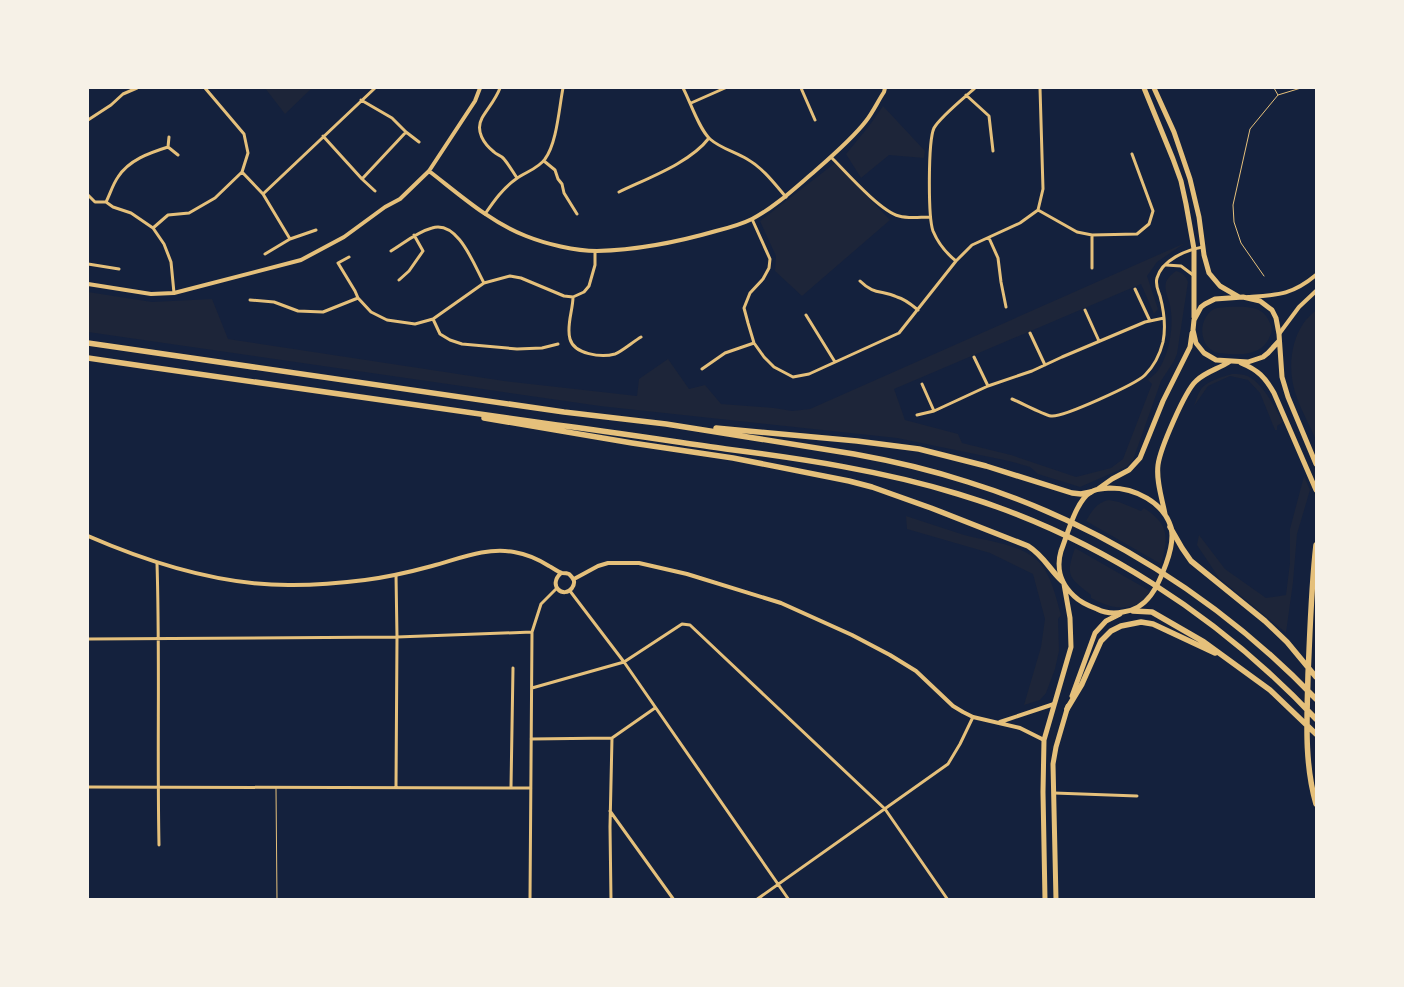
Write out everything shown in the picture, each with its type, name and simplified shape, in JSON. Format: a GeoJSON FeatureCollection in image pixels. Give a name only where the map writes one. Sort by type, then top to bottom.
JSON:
{"type":"FeatureCollection","features":[{"type":"Feature","properties":{"kind":"highway"},"geometry":{"type":"LineString","coordinates":[[88,343],[564,412],[919,449],[986,466],[1072,493],[1081,494],[1094,491]]}},
{"type":"Feature","properties":{"kind":"highway"},"geometry":{"type":"LineString","coordinates":[[88,358],[766,454],[880,473],[932,486],[980,501],[1052,530],[1082,543],[1142,577],[1232,640],[1284,686],[1316,719]]}},
{"type":"Feature","properties":{"kind":"highway"},"geometry":{"type":"LineString","coordinates":[[342,395],[733,458],[849,481],[922,504],[1028,546],[1040,554],[1063,583]]}},
{"type":"Feature","properties":{"kind":"highway"},"geometry":{"type":"LineString","coordinates":[[666,424],[885,460],[970,482],[1057,516],[1087,530],[1175,582],[1233,623],[1285,668],[1316,699]]}},
{"type":"Feature","properties":{"kind":"highway"},"geometry":{"type":"LineString","coordinates":[[1170,527],[1191,561],[1265,621],[1287,642],[1316,677]]}},
{"type":"Feature","properties":{"kind":"highway"},"geometry":{"type":"LineString","coordinates":[[1316,546],[1311,601],[1306,743],[1308,770],[1316,804]]}},
{"type":"Feature","properties":{"kind":"highway"},"geometry":{"type":"LineString","coordinates":[[1134,610],[1152,612],[1204,642],[1283,701],[1316,734]]}},
{"type":"Feature","properties":{"kind":"highway"},"geometry":{"type":"LineString","coordinates":[[1067,708],[1082,684],[1101,642],[1111,631],[1121,626],[1141,622],[1153,624],[1230,661]]}},
{"type":"Feature","properties":{"kind":"main road"},"geometry":{"type":"LineString","coordinates":[[1046,900],[1043,792],[1044,740],[1071,647],[1070,626],[1059,567],[1061,551],[1084,498],[1129,470],[1140,458],[1166,395],[1190,347],[1193,330],[1194,248],[1190,221],[1181,181],[1144,88]]}},
{"type":"Feature","properties":{"kind":"main road"},"geometry":{"type":"LineString","coordinates":[[1154,88],[1174,132],[1190,178],[1199,217],[1206,264],[1212,278],[1220,286],[1242,297],[1260,301],[1272,310],[1276,318],[1279,334],[1282,377],[1288,397],[1316,464]]}},
{"type":"Feature","properties":{"kind":"main road"},"geometry":{"type":"LineString","coordinates":[[1194,320],[1201,307],[1215,298],[1242,297]]}},
{"type":"Feature","properties":{"kind":"main road"},"geometry":{"type":"LineString","coordinates":[[1193,330],[1196,343],[1204,353],[1216,360],[1230,362],[1248,362],[1263,357],[1279,341]]}},
{"type":"Feature","properties":{"kind":"main road"},"geometry":{"type":"LineString","coordinates":[[1165,517],[1158,474],[1159,459],[1164,444],[1185,395],[1191,386],[1200,377],[1230,362]]}},
{"type":"Feature","properties":{"kind":"main road"},"geometry":{"type":"LineString","coordinates":[[1238,362],[1266,379],[1274,393],[1316,490]]}},
{"type":"Feature","properties":{"kind":"main road"},"geometry":{"type":"LineString","coordinates":[[1063,583],[1074,596],[1091,607],[1108,613],[1134,610],[1149,598],[1160,578],[1170,550],[1172,536],[1170,527],[1154,503],[1134,491],[1122,488],[1094,491]]}},
{"type":"Feature","properties":{"kind":"main road"},"geometry":{"type":"LineString","coordinates":[[1056,900],[1053,764],[1056,747],[1067,708],[1095,633],[1106,621],[1123,612]]}},
{"type":"Feature","properties":{"kind":"street"},"geometry":{"type":"LineString","coordinates":[[88,120],[111,105],[123,94],[137,88]]}},
{"type":"Feature","properties":{"kind":"street"},"geometry":{"type":"LineString","coordinates":[[153,228],[168,215],[189,213],[215,198],[242,172],[248,153],[244,134],[205,88]]}},
{"type":"Feature","properties":{"kind":"street"},"geometry":{"type":"LineString","coordinates":[[263,194],[375,88]]}},
{"type":"Feature","properties":{"kind":"street"},"geometry":{"type":"LineString","coordinates":[[88,284],[151,294],[174,293],[301,260],[344,237],[385,207],[400,199],[429,171],[475,101],[480,88]]}},
{"type":"Feature","properties":{"kind":"street"},"geometry":{"type":"LineString","coordinates":[[500,88],[496,98],[482,119],[480,132],[483,140],[494,152],[504,159],[517,178]]}},
{"type":"Feature","properties":{"kind":"street"},"geometry":{"type":"LineString","coordinates":[[485,214],[498,196],[517,178],[536,168],[544,161],[554,139],[563,88]]}},
{"type":"Feature","properties":{"kind":"street"},"geometry":{"type":"LineString","coordinates":[[683,88],[704,132],[709,138],[761,168],[786,197]]}},
{"type":"Feature","properties":{"kind":"street"},"geometry":{"type":"LineString","coordinates":[[691,103],[724,88]]}},
{"type":"Feature","properties":{"kind":"street"},"geometry":{"type":"LineString","coordinates":[[801,88],[815,120]]}},
{"type":"Feature","properties":{"kind":"street"},"geometry":{"type":"LineString","coordinates":[[429,171],[485,214],[505,226],[528,237],[558,245],[596,251],[633,248],[693,238],[737,226],[752,219],[786,197],[831,157],[866,121],[884,92],[884,88]]}},
{"type":"Feature","properties":{"kind":"street"},"geometry":{"type":"LineString","coordinates":[[956,261],[945,252],[933,230],[930,217],[930,146],[934,128],[949,111],[975,88]]}},
{"type":"Feature","properties":{"kind":"street"},"geometry":{"type":"LineString","coordinates":[[752,219],[770,259],[769,268],[763,279],[750,293],[744,308],[754,343],[774,367],[793,377],[809,374],[898,333],[956,261],[972,245],[1020,223],[1038,210],[1043,190],[1040,88]]}},
{"type":"Feature","properties":{"kind":"street"},"geometry":{"type":"LineString","coordinates":[[966,95],[989,116],[993,151]]}},
{"type":"Feature","properties":{"kind":"street"},"geometry":{"type":"LineString","coordinates":[[361,100],[392,118],[419,142]]}},
{"type":"Feature","properties":{"kind":"street"},"geometry":{"type":"LineString","coordinates":[[362,179],[406,132]]}},
{"type":"Feature","properties":{"kind":"street"},"geometry":{"type":"LineString","coordinates":[[323,136],[375,191]]}},
{"type":"Feature","properties":{"kind":"street"},"geometry":{"type":"LineString","coordinates":[[168,147],[169,137]]}},
{"type":"Feature","properties":{"kind":"street"},"geometry":{"type":"LineString","coordinates":[[619,192],[685,160],[709,138]]}},
{"type":"Feature","properties":{"kind":"street"},"geometry":{"type":"LineString","coordinates":[[168,147],[178,155]]}},
{"type":"Feature","properties":{"kind":"street"},"geometry":{"type":"LineString","coordinates":[[106,202],[118,176],[132,163],[145,155],[168,147]]}},
{"type":"Feature","properties":{"kind":"street"},"geometry":{"type":"LineString","coordinates":[[1038,210],[1077,232],[1092,235],[1137,234],[1149,224],[1153,211],[1132,154]]}},
{"type":"Feature","properties":{"kind":"street"},"geometry":{"type":"LineString","coordinates":[[831,157],[875,201],[889,212],[899,216],[914,218],[930,217]]}},
{"type":"Feature","properties":{"kind":"street"},"geometry":{"type":"LineString","coordinates":[[544,161],[555,170],[564,193],[577,214]]}},
{"type":"Feature","properties":{"kind":"street"},"geometry":{"type":"LineString","coordinates":[[242,172],[263,194],[290,239]]}},
{"type":"Feature","properties":{"kind":"street"},"geometry":{"type":"LineString","coordinates":[[88,195],[95,202],[106,202],[113,207],[131,213],[153,228],[164,244],[172,262],[174,293]]}},
{"type":"Feature","properties":{"kind":"street"},"geometry":{"type":"LineString","coordinates":[[391,251],[414,235],[434,227],[450,229],[460,238],[484,283]]}},
{"type":"Feature","properties":{"kind":"street"},"geometry":{"type":"LineString","coordinates":[[265,254],[290,239],[316,230]]}},
{"type":"Feature","properties":{"kind":"street"},"geometry":{"type":"LineString","coordinates":[[399,280],[409,271],[423,251],[414,235]]}},
{"type":"Feature","properties":{"kind":"street"},"geometry":{"type":"LineString","coordinates":[[1092,235],[1092,268]]}},
{"type":"Feature","properties":{"kind":"street"},"geometry":{"type":"LineString","coordinates":[[989,238],[998,258],[1000,282],[1006,307]]}},
{"type":"Feature","properties":{"kind":"street"},"geometry":{"type":"LineString","coordinates":[[1012,399],[1051,416],[1059,415],[1131,385],[1144,376],[1158,357],[1164,337],[1164,318],[1156,284],[1158,274],[1175,258],[1194,248],[1203,247]]}},
{"type":"Feature","properties":{"kind":"street"},"geometry":{"type":"LineString","coordinates":[[349,257],[338,263],[358,298],[371,312],[387,320],[416,324],[434,319],[484,283],[510,276],[521,278],[564,296],[573,297],[584,292],[589,286],[595,265],[596,251]]}},
{"type":"Feature","properties":{"kind":"street"},"geometry":{"type":"LineString","coordinates":[[88,264],[119,269]]}},
{"type":"Feature","properties":{"kind":"street"},"geometry":{"type":"LineString","coordinates":[[1166,265],[1181,266],[1193,275]]}},
{"type":"Feature","properties":{"kind":"street"},"geometry":{"type":"LineString","coordinates":[[1242,297],[1288,292],[1298,288],[1316,275]]}},
{"type":"Feature","properties":{"kind":"street"},"geometry":{"type":"LineString","coordinates":[[860,281],[878,293],[896,296],[918,310]]}},
{"type":"Feature","properties":{"kind":"street"},"geometry":{"type":"LineString","coordinates":[[1135,289],[1150,321]]}},
{"type":"Feature","properties":{"kind":"street"},"geometry":{"type":"LineString","coordinates":[[1279,334],[1299,307],[1316,291]]}},
{"type":"Feature","properties":{"kind":"street"},"geometry":{"type":"LineString","coordinates":[[573,297],[569,331],[570,340],[575,348],[598,356],[615,354],[640,337]]}},
{"type":"Feature","properties":{"kind":"street"},"geometry":{"type":"LineString","coordinates":[[250,300],[274,302],[298,311],[323,312],[358,298]]}},
{"type":"Feature","properties":{"kind":"street"},"geometry":{"type":"LineString","coordinates":[[1086,310],[1099,341]]}},
{"type":"Feature","properties":{"kind":"street"},"geometry":{"type":"LineString","coordinates":[[806,314],[834,362]]}},
{"type":"Feature","properties":{"kind":"street"},"geometry":{"type":"LineString","coordinates":[[918,415],[934,411],[988,386],[1032,371],[1145,322],[1164,318]]}},
{"type":"Feature","properties":{"kind":"street"},"geometry":{"type":"LineString","coordinates":[[434,319],[440,334],[462,344],[517,349],[542,348],[558,344]]}},
{"type":"Feature","properties":{"kind":"street"},"geometry":{"type":"LineString","coordinates":[[1030,333],[1045,364]]}},
{"type":"Feature","properties":{"kind":"street"},"geometry":{"type":"LineString","coordinates":[[702,369],[726,353],[754,343]]}},
{"type":"Feature","properties":{"kind":"street"},"geometry":{"type":"LineString","coordinates":[[974,356],[988,386]]}},
{"type":"Feature","properties":{"kind":"street"},"geometry":{"type":"LineString","coordinates":[[922,384],[934,411]]}},
{"type":"Feature","properties":{"kind":"street"},"geometry":{"type":"LineString","coordinates":[[88,536],[118,550],[157,563],[238,581],[284,585],[366,580],[434,566],[472,554],[493,551],[513,552],[548,565],[561,573],[570,574],[574,579],[574,584],[570,591]]}},
{"type":"Feature","properties":{"kind":"street"},"geometry":{"type":"LineString","coordinates":[[157,563],[159,638],[157,788],[159,845]]}},
{"type":"Feature","properties":{"kind":"street"},"geometry":{"type":"LineString","coordinates":[[574,579],[598,566],[608,563],[639,563],[687,574],[781,603],[852,635],[890,655],[916,671],[953,706],[973,717],[1020,728],[1044,740]]}},
{"type":"Feature","properties":{"kind":"street"},"geometry":{"type":"LineString","coordinates":[[561,573],[557,577],[556,588],[561,592],[570,591]]}},
{"type":"Feature","properties":{"kind":"street"},"geometry":{"type":"LineString","coordinates":[[396,575],[396,787]]}},
{"type":"Feature","properties":{"kind":"street"},"geometry":{"type":"LineString","coordinates":[[530,900],[532,632],[541,604],[556,588]]}},
{"type":"Feature","properties":{"kind":"street"},"geometry":{"type":"LineString","coordinates":[[570,591],[624,662],[789,900]]}},
{"type":"Feature","properties":{"kind":"street"},"geometry":{"type":"LineString","coordinates":[[532,688],[624,662],[682,624],[690,625],[885,809],[948,900]]}},
{"type":"Feature","properties":{"kind":"street"},"geometry":{"type":"LineString","coordinates":[[88,639],[397,636],[532,632]]}},
{"type":"Feature","properties":{"kind":"street"},"geometry":{"type":"LineString","coordinates":[[512,787],[513,668]]}},
{"type":"Feature","properties":{"kind":"street"},"geometry":{"type":"LineString","coordinates":[[1000,722],[1054,704]]}},
{"type":"Feature","properties":{"kind":"street"},"geometry":{"type":"LineString","coordinates":[[532,739],[612,738],[655,708]]}},
{"type":"Feature","properties":{"kind":"street"},"geometry":{"type":"LineString","coordinates":[[756,900],[948,764],[973,717]]}},
{"type":"Feature","properties":{"kind":"street"},"geometry":{"type":"LineString","coordinates":[[611,900],[610,811],[612,738]]}},
{"type":"Feature","properties":{"kind":"street"},"geometry":{"type":"LineString","coordinates":[[88,787],[531,788]]}},
{"type":"Feature","properties":{"kind":"street"},"geometry":{"type":"LineString","coordinates":[[1054,794],[1137,796]]}},
{"type":"Feature","properties":{"kind":"street"},"geometry":{"type":"LineString","coordinates":[[610,811],[674,900]]}},
{"type":"Feature","properties":{"kind":"lane"},"geometry":{"type":"LineString","coordinates":[[1274,88],[1278,95]]}},
{"type":"Feature","properties":{"kind":"lane"},"geometry":{"type":"LineString","coordinates":[[1264,276],[1240,243],[1234,222],[1233,205],[1250,129],[1278,95],[1301,88]]}},
{"type":"Feature","properties":{"kind":"lane"},"geometry":{"type":"LineString","coordinates":[[276,788],[277,900]]}},
{"type":"Feature","properties":{"kind":"shaded area"},"geometry":{"type":"Polygon","coordinates":[[[265,88],[312,88],[285,114],[265,88]]]}},
{"type":"Feature","properties":{"kind":"shaded area"},"geometry":{"type":"Polygon","coordinates":[[[883,106],[925,151],[924,158],[889,155],[861,178],[846,154],[883,106]]]}},
{"type":"Feature","properties":{"kind":"shaded area"},"geometry":{"type":"Polygon","coordinates":[[[835,163],[890,220],[802,296],[775,271],[776,256],[760,221],[835,163]]]}},
{"type":"Feature","properties":{"kind":"shaded area"},"geometry":{"type":"Polygon","coordinates":[[[1185,243],[1157,262],[1147,276],[1158,309],[1154,314],[1141,284],[894,389],[905,420],[958,434],[962,443],[1011,455],[1076,477],[1111,468],[1123,459],[1152,384],[1148,380],[1158,370],[1166,354],[1172,321],[1166,282],[1176,271],[1181,273],[1188,282],[1177,354],[1161,381],[1133,460],[1126,467],[1080,487],[1038,474],[1030,467],[1009,461],[897,438],[600,406],[88,332],[88,292],[152,302],[212,299],[228,339],[504,381],[637,396],[639,379],[668,359],[689,389],[705,385],[721,404],[792,411],[810,409],[1185,243]]]}},
{"type":"Feature","properties":{"kind":"shaded area"},"geometry":{"type":"Polygon","coordinates":[[[1226,307],[1257,309],[1266,316],[1272,330],[1263,347],[1253,352],[1234,354],[1216,353],[1208,347],[1202,330],[1205,318],[1214,309],[1226,307]]]}},
{"type":"Feature","properties":{"kind":"shaded area"},"geometry":{"type":"Polygon","coordinates":[[[1316,310],[1316,440],[1294,389],[1291,360],[1298,332],[1304,322],[1316,310]]]}},
{"type":"Feature","properties":{"kind":"shaded area"},"geometry":{"type":"Polygon","coordinates":[[[1232,374],[1242,374],[1249,377],[1261,387],[1283,422],[1277,426],[1277,430],[1275,430],[1260,393],[1248,380],[1230,376],[1208,386],[1194,406],[1202,388],[1214,380],[1232,374]]]}},
{"type":"Feature","properties":{"kind":"shaded area"},"geometry":{"type":"Polygon","coordinates":[[[1304,476],[1310,490],[1297,534],[1286,633],[1219,578],[1197,545],[1199,535],[1225,569],[1266,598],[1286,595],[1290,563],[1290,529],[1304,476]]]}},
{"type":"Feature","properties":{"kind":"shaded area"},"geometry":{"type":"Polygon","coordinates":[[[1109,500],[1141,511],[1144,508],[1158,520],[1165,532],[1166,539],[1161,564],[1086,521],[1098,505],[1109,500]]]}},
{"type":"Feature","properties":{"kind":"shaded area"},"geometry":{"type":"Polygon","coordinates":[[[906,516],[964,535],[1014,547],[1032,556],[1039,562],[1053,587],[1061,615],[1058,619],[1059,651],[1055,669],[1046,693],[1040,700],[1024,705],[1041,647],[1045,619],[1033,574],[990,553],[907,529],[906,516]]]}},
{"type":"Feature","properties":{"kind":"shaded area"},"geometry":{"type":"Polygon","coordinates":[[[1075,548],[1150,591],[1143,601],[1126,607],[1111,606],[1091,598],[1091,595],[1071,576],[1070,565],[1075,548]]]}}]}
